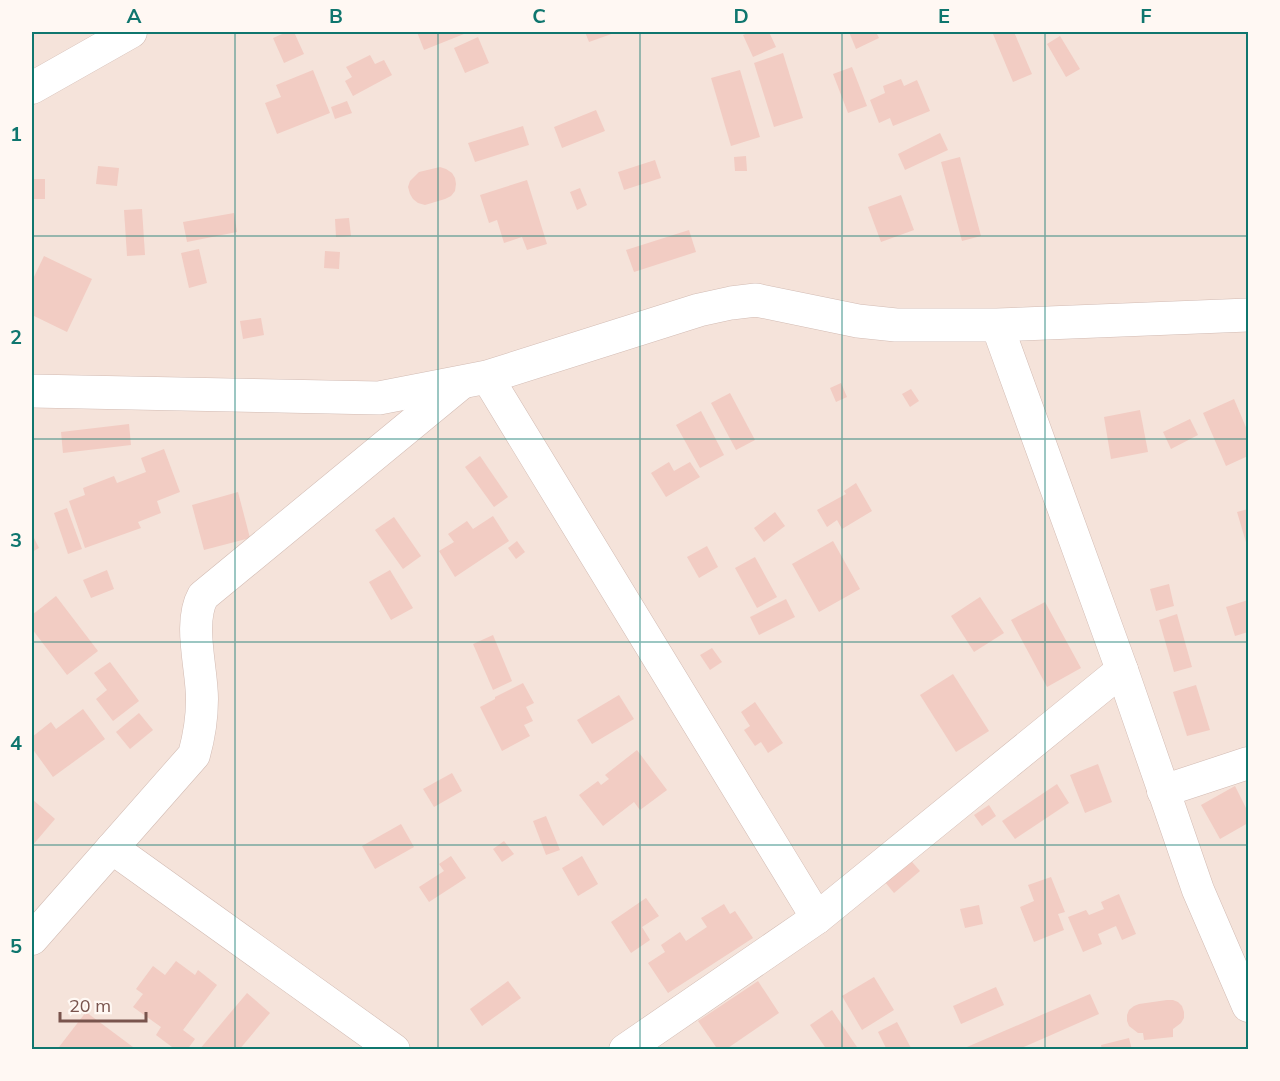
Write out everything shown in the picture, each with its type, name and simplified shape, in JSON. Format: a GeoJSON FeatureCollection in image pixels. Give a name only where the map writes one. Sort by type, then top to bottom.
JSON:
{"type":"FeatureCollection","features":[{"type":"Feature","properties":{"kind":"street"},"geometry":{"type":"LineString","coordinates":[[32,88],[131,32]]}},
{"type":"Feature","properties":{"kind":"street"},"geometry":{"type":"LineString","coordinates":[[32,391],[380,398],[475,380],[699,310],[756,300],[858,321],[896,325],[997,325],[1248,315]]}},
{"type":"Feature","properties":{"kind":"street"},"geometry":{"type":"LineString","coordinates":[[997,325],[1122,670],[1198,890],[1248,1006]]}},
{"type":"Feature","properties":{"kind":"street"},"geometry":{"type":"LineString","coordinates":[[32,939],[194,755],[200,733],[202,699],[196,620],[203,596],[475,380]]}},
{"type":"Feature","properties":{"kind":"street"},"geometry":{"type":"LineString","coordinates":[[475,380],[817,918]]}},
{"type":"Feature","properties":{"kind":"street"},"geometry":{"type":"LineString","coordinates":[[625,1050],[817,918],[1122,670]]}},
{"type":"Feature","properties":{"kind":"street"},"geometry":{"type":"LineString","coordinates":[[1163,791],[1248,763]]}},
{"type":"Feature","properties":{"kind":"street"},"geometry":{"type":"LineString","coordinates":[[112,848],[394,1050]]}},
{"type":"Feature","properties":{"kind":"shaded area"},"geometry":{"type":"Polygon","coordinates":[[[32,32],[1248,32],[1248,1049],[32,1049],[32,32]]]}},
{"type":"Feature","properties":{"kind":"building"},"geometry":{"type":"Polygon","coordinates":[[[287,32],[294,32],[304,54],[284,63],[273,38],[287,32]]]}},
{"type":"Feature","properties":{"kind":"building"},"geometry":{"type":"Polygon","coordinates":[[[417,32],[469,32],[424,50],[417,32]]]}},
{"type":"Feature","properties":{"kind":"building"},"geometry":{"type":"Polygon","coordinates":[[[585,32],[617,32],[589,42],[585,32]]]}},
{"type":"Feature","properties":{"kind":"building"},"geometry":{"type":"Polygon","coordinates":[[[750,32],[769,32],[776,47],[753,57],[743,35],[750,32]]]}},
{"type":"Feature","properties":{"kind":"building"},"geometry":{"type":"Polygon","coordinates":[[[849,32],[876,32],[879,38],[856,49],[849,32]]]}},
{"type":"Feature","properties":{"kind":"building"},"geometry":{"type":"Polygon","coordinates":[[[1014,32],[1032,74],[1013,82],[993,34],[1014,32]]]}},
{"type":"Feature","properties":{"kind":"building"},"geometry":{"type":"Polygon","coordinates":[[[1060,36],[1080,69],[1066,77],[1047,44],[1060,36]]]}},
{"type":"Feature","properties":{"kind":"building"},"geometry":{"type":"Polygon","coordinates":[[[478,37],[489,63],[465,73],[454,48],[478,37]]]}},
{"type":"Feature","properties":{"kind":"building"},"geometry":{"type":"Polygon","coordinates":[[[783,53],[803,118],[774,127],[754,63],[783,53]]]}},
{"type":"Feature","properties":{"kind":"building"},"geometry":{"type":"Polygon","coordinates":[[[370,55],[375,64],[384,60],[392,75],[353,96],[345,81],[352,77],[346,67],[370,55]]]}},
{"type":"Feature","properties":{"kind":"building"},"geometry":{"type":"Polygon","coordinates":[[[852,67],[867,106],[848,113],[833,74],[852,67]]]}},
{"type":"Feature","properties":{"kind":"building"},"geometry":{"type":"Polygon","coordinates":[[[313,70],[330,113],[277,134],[265,103],[281,97],[276,85],[313,70]]]}},
{"type":"Feature","properties":{"kind":"building"},"geometry":{"type":"Polygon","coordinates":[[[740,70],[760,137],[731,146],[711,78],[740,70]]]}},
{"type":"Feature","properties":{"kind":"building"},"geometry":{"type":"Polygon","coordinates":[[[901,79],[904,86],[917,80],[930,111],[893,126],[890,118],[879,123],[870,100],[885,93],[883,86],[901,79]]]}},
{"type":"Feature","properties":{"kind":"building"},"geometry":{"type":"Polygon","coordinates":[[[347,101],[352,113],[335,119],[331,107],[347,101]]]}},
{"type":"Feature","properties":{"kind":"building"},"geometry":{"type":"Polygon","coordinates":[[[596,110],[605,131],[562,148],[554,127],[596,110]]]}},
{"type":"Feature","properties":{"kind":"building"},"geometry":{"type":"Polygon","coordinates":[[[523,126],[529,145],[475,162],[468,143],[523,126]]]}},
{"type":"Feature","properties":{"kind":"building"},"geometry":{"type":"Polygon","coordinates":[[[940,133],[948,150],[905,170],[898,154],[940,133]]]}},
{"type":"Feature","properties":{"kind":"building"},"geometry":{"type":"Polygon","coordinates":[[[746,156],[747,171],[735,171],[734,157],[746,156]]]}},
{"type":"Feature","properties":{"kind":"building"},"geometry":{"type":"Polygon","coordinates":[[[960,157],[981,236],[962,241],[941,162],[960,157]]]}},
{"type":"Feature","properties":{"kind":"building"},"geometry":{"type":"Polygon","coordinates":[[[655,160],[661,178],[624,190],[618,172],[655,160]]]}},
{"type":"Feature","properties":{"kind":"building"},"geometry":{"type":"Polygon","coordinates":[[[98,166],[119,168],[117,186],[96,184],[98,166]]]}},
{"type":"Feature","properties":{"kind":"building"},"geometry":{"type":"Polygon","coordinates":[[[440,167],[452,173],[456,184],[455,191],[445,199],[425,205],[418,203],[410,194],[408,187],[410,181],[419,172],[440,167]]]}},
{"type":"Feature","properties":{"kind":"building"},"geometry":{"type":"Polygon","coordinates":[[[32,179],[45,179],[45,199],[32,199],[32,179]]]}},
{"type":"Feature","properties":{"kind":"building"},"geometry":{"type":"Polygon","coordinates":[[[527,180],[547,244],[527,250],[522,237],[504,243],[497,220],[489,223],[480,195],[527,180]]]}},
{"type":"Feature","properties":{"kind":"building"},"geometry":{"type":"Polygon","coordinates":[[[580,188],[587,205],[577,210],[570,192],[580,188]]]}},
{"type":"Feature","properties":{"kind":"building"},"geometry":{"type":"Polygon","coordinates":[[[901,195],[914,230],[881,242],[868,207],[901,195]]]}},
{"type":"Feature","properties":{"kind":"building"},"geometry":{"type":"Polygon","coordinates":[[[142,209],[145,255],[127,256],[124,210],[142,209]]]}},
{"type":"Feature","properties":{"kind":"building"},"geometry":{"type":"Polygon","coordinates":[[[234,213],[237,232],[187,242],[183,222],[234,213]]]}},
{"type":"Feature","properties":{"kind":"building"},"geometry":{"type":"Polygon","coordinates":[[[349,218],[351,236],[336,237],[335,219],[349,218]]]}},
{"type":"Feature","properties":{"kind":"building"},"geometry":{"type":"Polygon","coordinates":[[[689,230],[696,252],[634,272],[626,250],[689,230]]]}},
{"type":"Feature","properties":{"kind":"building"},"geometry":{"type":"Polygon","coordinates":[[[199,249],[207,283],[189,288],[181,253],[199,249]]]}},
{"type":"Feature","properties":{"kind":"building"},"geometry":{"type":"Polygon","coordinates":[[[325,251],[340,252],[339,269],[324,268],[325,251]]]}},
{"type":"Feature","properties":{"kind":"building"},"geometry":{"type":"Polygon","coordinates":[[[44,256],[92,279],[67,332],[32,315],[32,281],[44,256]]]}},
{"type":"Feature","properties":{"kind":"building"},"geometry":{"type":"Polygon","coordinates":[[[261,318],[264,335],[243,339],[240,321],[261,318]]]}},
{"type":"Feature","properties":{"kind":"building"},"geometry":{"type":"Polygon","coordinates":[[[841,383],[847,397],[836,402],[830,388],[841,383]]]}},
{"type":"Feature","properties":{"kind":"building"},"geometry":{"type":"Polygon","coordinates":[[[911,389],[919,401],[910,407],[902,394],[911,389]]]}},
{"type":"Feature","properties":{"kind":"building"},"geometry":{"type":"Polygon","coordinates":[[[730,393],[755,440],[736,450],[711,403],[730,393]]]}},
{"type":"Feature","properties":{"kind":"building"},"geometry":{"type":"Polygon","coordinates":[[[1234,399],[1248,432],[1248,456],[1226,466],[1203,413],[1234,399]]]}},
{"type":"Feature","properties":{"kind":"building"},"geometry":{"type":"Polygon","coordinates":[[[1140,410],[1148,452],[1111,459],[1104,417],[1140,410]]]}},
{"type":"Feature","properties":{"kind":"building"},"geometry":{"type":"Polygon","coordinates":[[[701,411],[724,455],[700,468],[676,425],[701,411]]]}},
{"type":"Feature","properties":{"kind":"building"},"geometry":{"type":"Polygon","coordinates":[[[1190,419],[1198,435],[1171,449],[1163,432],[1190,419]]]}},
{"type":"Feature","properties":{"kind":"building"},"geometry":{"type":"Polygon","coordinates":[[[129,424],[131,445],[63,453],[61,432],[129,424]]]}},
{"type":"Feature","properties":{"kind":"building"},"geometry":{"type":"Polygon","coordinates":[[[164,449],[180,492],[157,501],[161,513],[138,522],[141,528],[85,548],[69,501],[85,495],[83,488],[114,476],[117,483],[146,472],[141,458],[164,449]]]}},
{"type":"Feature","properties":{"kind":"building"},"geometry":{"type":"Polygon","coordinates":[[[480,456],[508,497],[494,507],[465,467],[480,456]]]}},
{"type":"Feature","properties":{"kind":"building"},"geometry":{"type":"Polygon","coordinates":[[[669,462],[674,471],[690,462],[700,477],[666,497],[651,473],[669,462]]]}},
{"type":"Feature","properties":{"kind":"building"},"geometry":{"type":"Polygon","coordinates":[[[856,483],[872,511],[842,529],[837,520],[827,527],[817,510],[846,494],[844,491],[856,483]]]}},
{"type":"Feature","properties":{"kind":"building"},"geometry":{"type":"Polygon","coordinates":[[[238,492],[250,538],[204,550],[192,505],[238,492]]]}},
{"type":"Feature","properties":{"kind":"building"},"geometry":{"type":"Polygon","coordinates":[[[67,508],[82,549],[68,554],[54,513],[67,508]]]}},
{"type":"Feature","properties":{"kind":"building"},"geometry":{"type":"Polygon","coordinates":[[[1248,509],[1248,549],[1237,512],[1248,509]]]}},
{"type":"Feature","properties":{"kind":"building"},"geometry":{"type":"Polygon","coordinates":[[[775,512],[785,526],[764,542],[754,528],[775,512]]]}},
{"type":"Feature","properties":{"kind":"building"},"geometry":{"type":"Polygon","coordinates":[[[493,516],[509,541],[455,577],[439,551],[454,542],[448,534],[467,521],[473,529],[493,516]]]}},
{"type":"Feature","properties":{"kind":"building"},"geometry":{"type":"Polygon","coordinates":[[[394,517],[421,556],[403,569],[375,530],[394,517]]]}},
{"type":"Feature","properties":{"kind":"building"},"geometry":{"type":"Polygon","coordinates":[[[32,534],[39,548],[32,552],[32,534]]]}},
{"type":"Feature","properties":{"kind":"building"},"geometry":{"type":"Polygon","coordinates":[[[517,541],[525,552],[516,559],[508,548],[517,541]]]}},
{"type":"Feature","properties":{"kind":"building"},"geometry":{"type":"Polygon","coordinates":[[[833,541],[860,589],[819,612],[792,564],[833,541]]]}},
{"type":"Feature","properties":{"kind":"building"},"geometry":{"type":"Polygon","coordinates":[[[707,546],[718,567],[699,578],[687,557],[707,546]]]}},
{"type":"Feature","properties":{"kind":"building"},"geometry":{"type":"Polygon","coordinates":[[[755,557],[777,597],[757,608],[735,568],[755,557]]]}},
{"type":"Feature","properties":{"kind":"building"},"geometry":{"type":"Polygon","coordinates":[[[107,570],[114,589],[91,598],[83,580],[107,570]]]}},
{"type":"Feature","properties":{"kind":"building"},"geometry":{"type":"Polygon","coordinates":[[[390,570],[413,608],[391,620],[369,582],[390,570]]]}},
{"type":"Feature","properties":{"kind":"building"},"geometry":{"type":"Polygon","coordinates":[[[1169,584],[1174,606],[1156,611],[1150,589],[1169,584]]]}},
{"type":"Feature","properties":{"kind":"building"},"geometry":{"type":"Polygon","coordinates":[[[56,596],[98,651],[67,675],[32,629],[32,615],[56,596]]]}},
{"type":"Feature","properties":{"kind":"building"},"geometry":{"type":"Polygon","coordinates":[[[980,597],[1004,633],[974,652],[951,616],[980,597]]]}},
{"type":"Feature","properties":{"kind":"building"},"geometry":{"type":"Polygon","coordinates":[[[786,599],[795,617],[759,635],[750,617],[786,599]]]}},
{"type":"Feature","properties":{"kind":"building"},"geometry":{"type":"Polygon","coordinates":[[[1248,600],[1248,632],[1235,636],[1226,607],[1248,600]]]}},
{"type":"Feature","properties":{"kind":"building"},"geometry":{"type":"Polygon","coordinates":[[[1045,602],[1081,668],[1047,687],[1011,620],[1045,602]]]}},
{"type":"Feature","properties":{"kind":"building"},"geometry":{"type":"Polygon","coordinates":[[[1177,614],[1192,667],[1174,672],[1159,620],[1177,614]]]}},
{"type":"Feature","properties":{"kind":"building"},"geometry":{"type":"Polygon","coordinates":[[[493,635],[512,681],[493,690],[473,644],[493,635]]]}},
{"type":"Feature","properties":{"kind":"building"},"geometry":{"type":"Polygon","coordinates":[[[712,648],[722,662],[710,670],[700,655],[712,648]]]}},
{"type":"Feature","properties":{"kind":"building"},"geometry":{"type":"Polygon","coordinates":[[[110,662],[139,701],[113,721],[96,699],[107,690],[94,673],[110,662]]]}},
{"type":"Feature","properties":{"kind":"building"},"geometry":{"type":"Polygon","coordinates":[[[953,674],[989,731],[956,752],[920,695],[953,674]]]}},
{"type":"Feature","properties":{"kind":"building"},"geometry":{"type":"Polygon","coordinates":[[[523,683],[534,703],[526,707],[533,721],[524,725],[530,736],[502,751],[480,707],[523,683]]]}},
{"type":"Feature","properties":{"kind":"building"},"geometry":{"type":"Polygon","coordinates":[[[1196,685],[1210,730],[1187,736],[1173,692],[1196,685]]]}},
{"type":"Feature","properties":{"kind":"building"},"geometry":{"type":"Polygon","coordinates":[[[619,695],[634,719],[592,744],[577,720],[619,695]]]}},
{"type":"Feature","properties":{"kind":"building"},"geometry":{"type":"Polygon","coordinates":[[[755,702],[783,743],[768,753],[761,742],[755,746],[744,730],[750,726],[741,712],[755,702]]]}},
{"type":"Feature","properties":{"kind":"building"},"geometry":{"type":"Polygon","coordinates":[[[83,709],[105,739],[53,777],[32,748],[32,737],[51,722],[56,729],[83,709]]]}},
{"type":"Feature","properties":{"kind":"building"},"geometry":{"type":"Polygon","coordinates":[[[139,713],[153,730],[130,749],[116,732],[139,713]]]}},
{"type":"Feature","properties":{"kind":"building"},"geometry":{"type":"Polygon","coordinates":[[[637,750],[667,790],[640,810],[634,802],[603,826],[579,795],[598,781],[601,785],[609,779],[605,775],[637,750]]]}},
{"type":"Feature","properties":{"kind":"building"},"geometry":{"type":"Polygon","coordinates":[[[1098,764],[1112,802],[1085,813],[1070,775],[1098,764]]]}},
{"type":"Feature","properties":{"kind":"building"},"geometry":{"type":"Polygon","coordinates":[[[452,773],[462,791],[434,807],[423,789],[452,773]]]}},
{"type":"Feature","properties":{"kind":"building"},"geometry":{"type":"Polygon","coordinates":[[[1057,784],[1069,803],[1015,839],[1002,821],[1057,784]]]}},
{"type":"Feature","properties":{"kind":"building"},"geometry":{"type":"Polygon","coordinates":[[[1235,786],[1248,812],[1248,823],[1220,839],[1201,805],[1235,786]]]}},
{"type":"Feature","properties":{"kind":"building"},"geometry":{"type":"Polygon","coordinates":[[[32,799],[55,819],[32,846],[32,799]]]}},
{"type":"Feature","properties":{"kind":"building"},"geometry":{"type":"Polygon","coordinates":[[[989,805],[996,816],[982,826],[974,815],[989,805]]]}},
{"type":"Feature","properties":{"kind":"building"},"geometry":{"type":"Polygon","coordinates":[[[546,816],[560,850],[546,855],[533,821],[546,816]]]}},
{"type":"Feature","properties":{"kind":"building"},"geometry":{"type":"Polygon","coordinates":[[[401,824],[414,847],[375,869],[362,846],[401,824]]]}},
{"type":"Feature","properties":{"kind":"building"},"geometry":{"type":"Polygon","coordinates":[[[504,841],[514,854],[502,862],[493,849],[504,841]]]}},
{"type":"Feature","properties":{"kind":"building"},"geometry":{"type":"Polygon","coordinates":[[[906,855],[920,871],[894,893],[880,876],[906,855]]]}},
{"type":"Feature","properties":{"kind":"building"},"geometry":{"type":"Polygon","coordinates":[[[451,856],[466,878],[429,902],[419,887],[444,871],[439,864],[451,856]]]}},
{"type":"Feature","properties":{"kind":"building"},"geometry":{"type":"Polygon","coordinates":[[[582,856],[598,884],[578,896],[562,868],[582,856]]]}},
{"type":"Feature","properties":{"kind":"building"},"geometry":{"type":"Polygon","coordinates":[[[1051,877],[1065,912],[1058,914],[1064,930],[1034,942],[1020,907],[1034,901],[1028,885],[1051,877]]]}},
{"type":"Feature","properties":{"kind":"building"},"geometry":{"type":"Polygon","coordinates":[[[1119,894],[1136,934],[1122,940],[1116,926],[1098,934],[1102,944],[1083,952],[1068,917],[1086,910],[1089,915],[1104,909],[1101,902],[1119,894]]]}},
{"type":"Feature","properties":{"kind":"building"},"geometry":{"type":"Polygon","coordinates":[[[646,898],[659,916],[642,927],[650,940],[631,953],[611,922],[646,898]]]}},
{"type":"Feature","properties":{"kind":"building"},"geometry":{"type":"Polygon","coordinates":[[[724,904],[730,914],[735,911],[753,938],[668,993],[648,963],[665,952],[661,945],[680,932],[686,941],[707,927],[701,918],[724,904]]]}},
{"type":"Feature","properties":{"kind":"building"},"geometry":{"type":"Polygon","coordinates":[[[979,905],[983,924],[965,928],[960,909],[979,905]]]}},
{"type":"Feature","properties":{"kind":"building"},"geometry":{"type":"Polygon","coordinates":[[[176,961],[195,975],[198,970],[217,985],[183,1030],[195,1039],[187,1050],[176,1050],[156,1035],[161,1027],[133,1007],[143,994],[136,989],[153,966],[165,975],[176,961]]]}},
{"type":"Feature","properties":{"kind":"building"},"geometry":{"type":"Polygon","coordinates":[[[874,977],[894,1010],[862,1030],[842,996],[874,977]]]}},
{"type":"Feature","properties":{"kind":"building"},"geometry":{"type":"Polygon","coordinates":[[[508,981],[521,998],[482,1026],[470,1009],[508,981]]]}},
{"type":"Feature","properties":{"kind":"building"},"geometry":{"type":"Polygon","coordinates":[[[758,981],[779,1013],[725,1050],[718,1050],[698,1021],[758,981]]]}},
{"type":"Feature","properties":{"kind":"building"},"geometry":{"type":"Polygon","coordinates":[[[996,987],[1004,1005],[961,1024],[953,1006],[996,987]]]}},
{"type":"Feature","properties":{"kind":"building"},"geometry":{"type":"Polygon","coordinates":[[[247,993],[270,1013],[239,1050],[199,1050],[247,993]]]}},
{"type":"Feature","properties":{"kind":"building"},"geometry":{"type":"Polygon","coordinates":[[[1090,994],[1099,1014],[1017,1050],[960,1050],[1090,994]]]}},
{"type":"Feature","properties":{"kind":"building"},"geometry":{"type":"Polygon","coordinates":[[[1167,1000],[1178,1002],[1182,1006],[1184,1018],[1173,1029],[1173,1037],[1144,1040],[1143,1033],[1138,1033],[1129,1026],[1127,1015],[1129,1010],[1139,1004],[1167,1000]]]}},
{"type":"Feature","properties":{"kind":"building"},"geometry":{"type":"Polygon","coordinates":[[[832,1010],[859,1050],[827,1050],[810,1025],[832,1010]]]}},
{"type":"Feature","properties":{"kind":"building"},"geometry":{"type":"Polygon","coordinates":[[[86,1012],[137,1050],[62,1050],[59,1047],[86,1012]]]}},
{"type":"Feature","properties":{"kind":"building"},"geometry":{"type":"Polygon","coordinates":[[[897,1022],[911,1048],[908,1050],[887,1050],[878,1032],[897,1022]]]}},
{"type":"Feature","properties":{"kind":"building"},"geometry":{"type":"Polygon","coordinates":[[[1129,1038],[1132,1050],[1102,1050],[1101,1045],[1129,1038]]]}}]}
